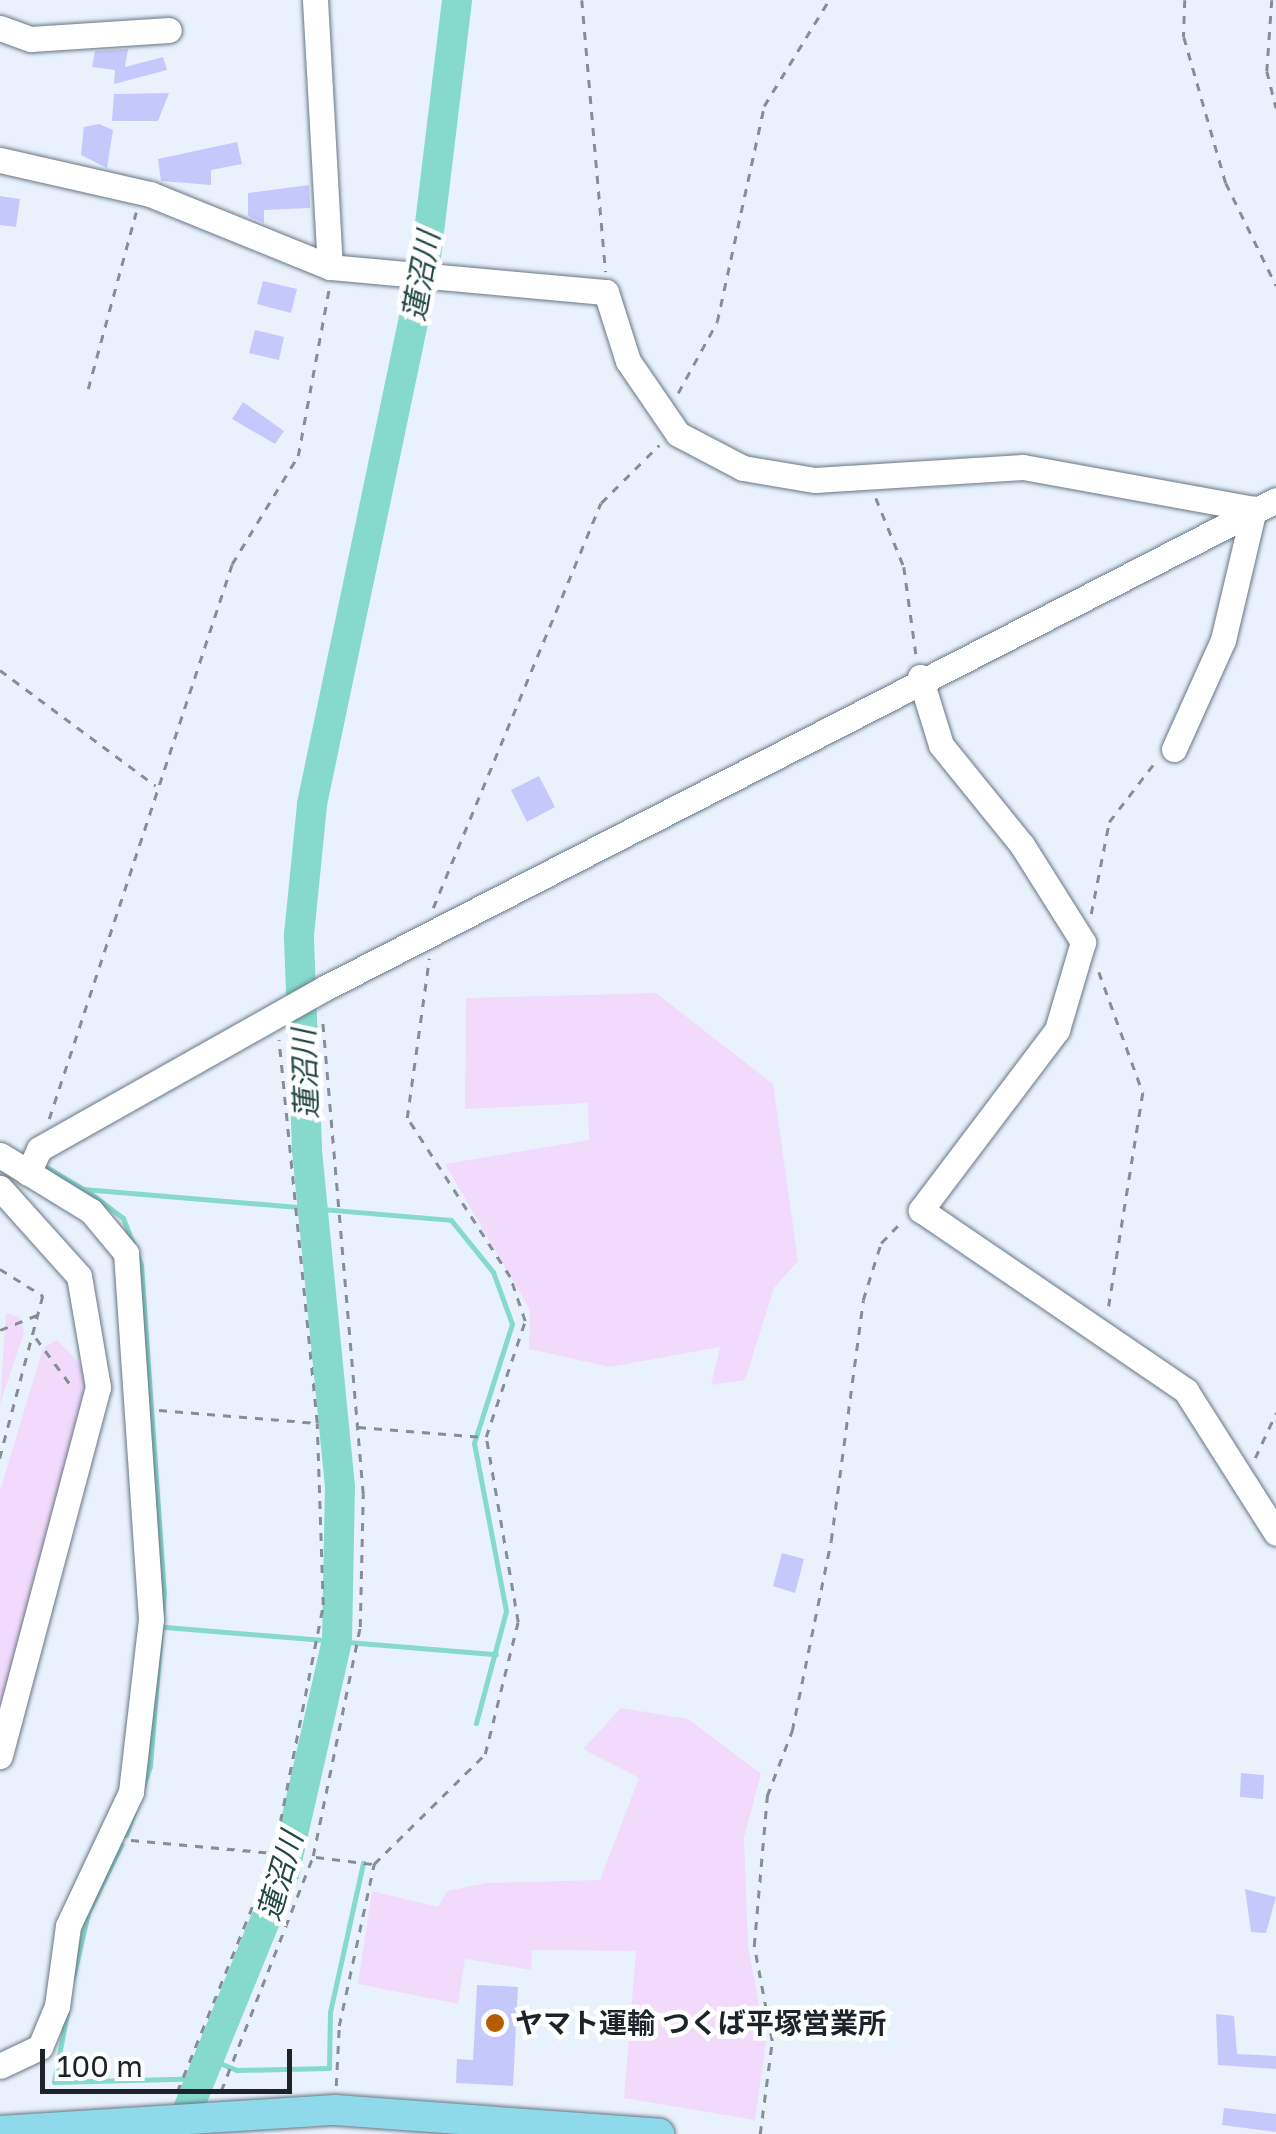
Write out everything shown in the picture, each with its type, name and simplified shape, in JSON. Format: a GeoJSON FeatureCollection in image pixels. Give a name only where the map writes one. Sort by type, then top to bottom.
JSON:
{"type":"FeatureCollection","features":[{"type":"Feature","properties":{"kind":"main road"},"geometry":{"type":"LineString","coordinates":[[0,2132],[175,2104],[214,2103],[335,2110],[435,2124],[660,2134]]}},
{"type":"Feature","properties":{"kind":"street"},"geometry":{"type":"LineString","coordinates":[[315,0],[330,266]]}},
{"type":"Feature","properties":{"kind":"street"},"geometry":{"type":"LineString","coordinates":[[0,28],[30,39],[169,30]]}},
{"type":"Feature","properties":{"kind":"street"},"geometry":{"type":"LineString","coordinates":[[0,160],[142,192],[330,266],[606,292],[628,362],[672,425],[742,468],[870,478],[1023,466],[1265,504]]}},
{"type":"Feature","properties":{"kind":"street"},"geometry":{"type":"LineString","coordinates":[[28,1172],[40,1149],[281,1012],[920,676],[1265,504]]}},
{"type":"Feature","properties":{"kind":"street"},"geometry":{"type":"LineString","coordinates":[[1174,748],[1224,640],[1265,504]]}},
{"type":"Feature","properties":{"kind":"street"},"geometry":{"type":"LineString","coordinates":[[920,676],[941,745],[1022,845],[1083,942],[1057,1030],[921,1210],[1104,1328],[1186,1391],[1244,1470],[1276,1533]]}},
{"type":"Feature","properties":{"kind":"street"},"geometry":{"type":"LineString","coordinates":[[0,1156],[92,1211],[126,1253],[151,1620],[136,1768],[112,1838],[68,1926],[57,2006],[40,2047],[0,2066]]}},
{"type":"Feature","properties":{"kind":"street"},"geometry":{"type":"LineString","coordinates":[[0,1188],[47,1230],[79,1276],[98,1365],[94,1417],[0,1756]]}},
{"type":"Feature","properties":{"kind":"path"},"geometry":{"type":"LineString","coordinates":[[582,0],[606,292]]}},
{"type":"Feature","properties":{"kind":"path"},"geometry":{"type":"LineString","coordinates":[[335,2110],[339,2026],[374,1864],[486,1754],[498,1720],[518,1622],[486,1437],[526,1320],[510,1277],[407,1118],[426,934],[602,503],[672,425],[717,322],[764,106],[829,0]]}},
{"type":"Feature","properties":{"kind":"path"},"geometry":{"type":"LineString","coordinates":[[1185,0],[1184,37],[1226,183],[1276,285]]}},
{"type":"Feature","properties":{"kind":"path"},"geometry":{"type":"LineString","coordinates":[[1272,0],[1267,71],[1276,108]]}},
{"type":"Feature","properties":{"kind":"path"},"geometry":{"type":"LineString","coordinates":[[88,389],[142,192]]}},
{"type":"Feature","properties":{"kind":"path"},"geometry":{"type":"LineString","coordinates":[[40,1149],[232,564],[298,456],[326,336],[330,266]]}},
{"type":"Feature","properties":{"kind":"path"},"geometry":{"type":"LineString","coordinates":[[870,478],[904,568],[920,676]]}},
{"type":"Feature","properties":{"kind":"path"},"geometry":{"type":"LineString","coordinates":[[0,670],[158,787]]}},
{"type":"Feature","properties":{"kind":"path"},"geometry":{"type":"LineString","coordinates":[[1104,1328],[1144,1093],[1083,942],[1109,822],[1142,771],[1174,748]]}},
{"type":"Feature","properties":{"kind":"path"},"geometry":{"type":"LineString","coordinates":[[214,2103],[314,1856],[360,1627],[356,1426],[316,994]]}},
{"type":"Feature","properties":{"kind":"path"},"geometry":{"type":"LineString","coordinates":[[175,2104],[274,1853],[323,1605],[318,1423],[295,1209],[281,1012]]}},
{"type":"Feature","properties":{"kind":"path"},"geometry":{"type":"LineString","coordinates":[[760,2134],[772,2040],[754,1946],[767,1796],[792,1731],[832,1541],[862,1300],[881,1243],[921,1210]]}},
{"type":"Feature","properties":{"kind":"path"},"geometry":{"type":"LineString","coordinates":[[0,1269],[43,1296],[36,1337],[0,1458]]}},
{"type":"Feature","properties":{"kind":"path"},"geometry":{"type":"LineString","coordinates":[[0,1330],[38,1315]]}},
{"type":"Feature","properties":{"kind":"path"},"geometry":{"type":"LineString","coordinates":[[36,1337],[94,1417]]}},
{"type":"Feature","properties":{"kind":"path"},"geometry":{"type":"LineString","coordinates":[[159,1410],[318,1423]]}},
{"type":"Feature","properties":{"kind":"path"},"geometry":{"type":"LineString","coordinates":[[1244,1470],[1276,1412]]}},
{"type":"Feature","properties":{"kind":"path"},"geometry":{"type":"LineString","coordinates":[[356,1426],[486,1437]]}},
{"type":"Feature","properties":{"kind":"path"},"geometry":{"type":"LineString","coordinates":[[112,1838],[274,1853]]}},
{"type":"Feature","properties":{"kind":"path"},"geometry":{"type":"LineString","coordinates":[[314,1856],[374,1864]]}},
{"type":"Feature","properties":{"kind":"shaded area"},"geometry":{"type":"Polygon","coordinates":[[[656,993],[773,1084],[798,1261],[774,1288],[745,1380],[711,1385],[720,1347],[610,1367],[529,1349],[530,1310],[445,1164],[589,1140],[588,1103],[465,1109],[466,998],[656,993]]]}},
{"type":"Feature","properties":{"kind":"shaded area"},"geometry":{"type":"Polygon","coordinates":[[[6,1313],[20,1317],[24,1333],[0,1404],[6,1313]]]}},
{"type":"Feature","properties":{"kind":"shaded area"},"geometry":{"type":"Polygon","coordinates":[[[57,1340],[89,1374],[0,1709],[0,1491],[43,1348],[57,1340]]]}},
{"type":"Feature","properties":{"kind":"shaded area"},"geometry":{"type":"Polygon","coordinates":[[[621,1708],[688,1719],[761,1774],[744,1837],[748,1946],[766,2041],[755,2120],[624,2098],[636,1951],[532,1950],[531,1970],[465,1959],[458,2004],[358,1984],[372,1891],[438,1907],[447,1891],[486,1883],[600,1880],[639,1778],[583,1749],[621,1708]]]}},
{"type":"Feature","properties":{"kind":"building"},"geometry":{"type":"Polygon","coordinates":[[[128,49],[125,67],[163,57],[167,70],[114,84],[115,70],[92,67],[95,51],[128,49]]]}},
{"type":"Feature","properties":{"kind":"building"},"geometry":{"type":"Polygon","coordinates":[[[169,93],[158,121],[112,121],[114,94],[169,93]]]}},
{"type":"Feature","properties":{"kind":"building"},"geometry":{"type":"Polygon","coordinates":[[[99,124],[113,130],[107,168],[81,155],[84,127],[99,124]]]}},
{"type":"Feature","properties":{"kind":"building"},"geometry":{"type":"Polygon","coordinates":[[[237,142],[242,164],[211,170],[211,185],[161,181],[158,159],[237,142]]]}},
{"type":"Feature","properties":{"kind":"building"},"geometry":{"type":"Polygon","coordinates":[[[309,185],[310,208],[264,210],[264,223],[248,216],[248,193],[309,185]]]}},
{"type":"Feature","properties":{"kind":"building"},"geometry":{"type":"Polygon","coordinates":[[[0,196],[20,199],[16,227],[0,225],[0,196]]]}},
{"type":"Feature","properties":{"kind":"building"},"geometry":{"type":"Polygon","coordinates":[[[263,281],[297,289],[291,313],[257,304],[263,281]]]}},
{"type":"Feature","properties":{"kind":"building"},"geometry":{"type":"Polygon","coordinates":[[[255,330],[284,337],[279,360],[249,353],[255,330]]]}},
{"type":"Feature","properties":{"kind":"building"},"geometry":{"type":"Polygon","coordinates":[[[243,402],[284,431],[275,444],[232,419],[243,402]]]}},
{"type":"Feature","properties":{"kind":"building"},"geometry":{"type":"Polygon","coordinates":[[[539,776],[555,807],[527,822],[511,790],[539,776]]]}},
{"type":"Feature","properties":{"kind":"building"},"geometry":{"type":"Polygon","coordinates":[[[782,1553],[804,1559],[795,1593],[773,1586],[782,1553]]]}},
{"type":"Feature","properties":{"kind":"building"},"geometry":{"type":"Polygon","coordinates":[[[1241,1773],[1264,1775],[1263,1799],[1240,1797],[1241,1773]]]}},
{"type":"Feature","properties":{"kind":"building"},"geometry":{"type":"Polygon","coordinates":[[[1245,1889],[1276,1897],[1266,1933],[1251,1932],[1245,1889]]]}},
{"type":"Feature","properties":{"kind":"building","name":"ヤマト運輸 つくば平塚営業所"},"geometry":{"type":"Polygon","coordinates":[[[477,1985],[518,1987],[513,2086],[456,2083],[457,2059],[473,2060],[477,1985]]]}},
{"type":"Feature","properties":{"kind":"building"},"geometry":{"type":"Polygon","coordinates":[[[1216,2014],[1234,2016],[1237,2054],[1276,2056],[1276,2069],[1218,2065],[1216,2014]]]}},
{"type":"Feature","properties":{"kind":"building"},"geometry":{"type":"Polygon","coordinates":[[[1224,2108],[1276,2114],[1276,2132],[1222,2125],[1224,2108]]]}},
{"type":"Feature","properties":{"kind":"waterway","name":"蓮沼川"},"geometry":{"type":"LineString","coordinates":[[178,2134],[284,1874],[337,1641],[340,1487],[307,1148],[299,935],[312,804],[425,265],[457,0]]}},
{"type":"Feature","properties":{"kind":"waterway"},"geometry":{"type":"LineString","coordinates":[[46,1167],[83,1189],[451,1220],[493,1272],[512,1324],[474,1443],[506,1611],[476,1723]]}},
{"type":"Feature","properties":{"kind":"waterway"},"geometry":{"type":"LineString","coordinates":[[86,1190],[123,1218],[141,1265],[164,1592],[150,1766],[126,1835]]}},
{"type":"Feature","properties":{"kind":"waterway"},"geometry":{"type":"LineString","coordinates":[[165,1627],[496,1654]]}},
{"type":"Feature","properties":{"kind":"waterway"},"geometry":{"type":"LineString","coordinates":[[73,1978],[88,1913],[121,1845]]}},
{"type":"Feature","properties":{"kind":"waterway"},"geometry":{"type":"LineString","coordinates":[[212,2060],[237,2070],[329,2068],[330,2012],[363,1863]]}},
{"type":"Feature","properties":{"kind":"waterway"},"geometry":{"type":"LineString","coordinates":[[67,2013],[54,2082],[202,2078]]}},
{"type":"Feature","properties":{"kind":"place","name":"ヤマト運輸 つくば平塚営業所"},"geometry":{"type":"Point","coordinates":[495,2023]}}]}
